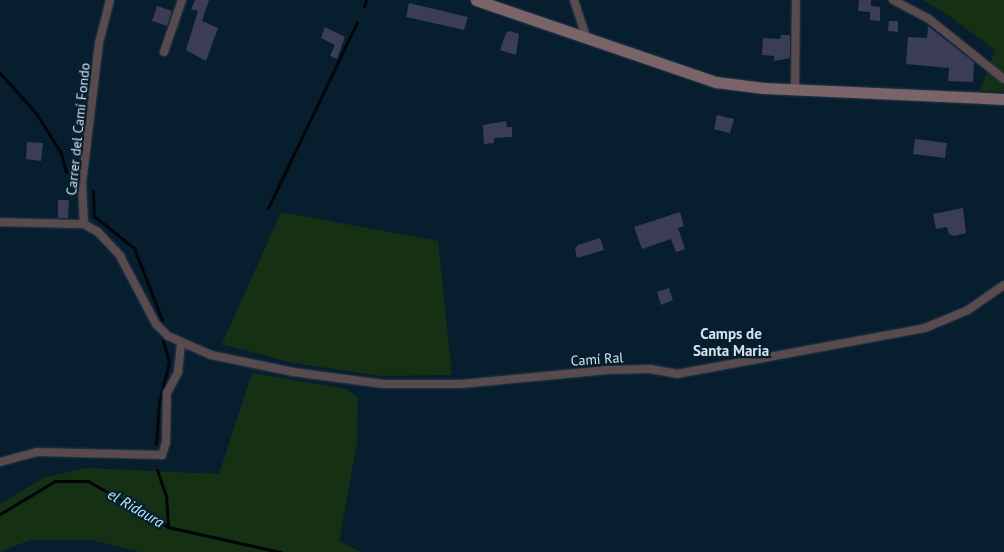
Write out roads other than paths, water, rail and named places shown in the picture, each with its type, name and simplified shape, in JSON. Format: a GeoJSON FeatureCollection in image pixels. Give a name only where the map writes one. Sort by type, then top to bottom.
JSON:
{"type":"FeatureCollection","features":[{"type":"Feature","properties":{"kind":"street","name":"Carrer del Camí Fondo"},"geometry":{"type":"LineString","coordinates":[[84,224],[82,183],[99,43],[110,0]]}},
{"type":"Feature","properties":{"kind":"street"},"geometry":{"type":"LineString","coordinates":[[164,52],[182,0]]}},
{"type":"Feature","properties":{"kind":"street"},"geometry":{"type":"LineString","coordinates":[[476,0],[716,82],[795,89],[1004,99]]}},
{"type":"Feature","properties":{"kind":"street"},"geometry":{"type":"LineString","coordinates":[[574,0],[586,38]]}},
{"type":"Feature","properties":{"kind":"street"},"geometry":{"type":"LineString","coordinates":[[795,89],[796,0]]}},
{"type":"Feature","properties":{"kind":"street"},"geometry":{"type":"LineString","coordinates":[[893,0],[929,19],[1004,79]]}},
{"type":"Feature","properties":{"kind":"street"},"geometry":{"type":"LineString","coordinates":[[0,222],[84,224],[108,241],[120,256],[156,324],[181,343],[178,372],[167,393],[166,443],[162,455],[37,452],[0,462]]}},
{"type":"Feature","properties":{"kind":"street","name":"Camí Ral"},"geometry":{"type":"LineString","coordinates":[[181,343],[244,364],[383,384],[461,384],[607,370],[650,369],[677,374],[925,328],[968,310],[1004,285]]}},
{"type":"Feature","properties":{"kind":"waterway"},"geometry":{"type":"LineString","coordinates":[[364,6],[366,0]]}},
{"type":"Feature","properties":{"kind":"waterway"},"geometry":{"type":"LineString","coordinates":[[268,208],[357,22]]}},
{"type":"Feature","properties":{"kind":"waterway"},"geometry":{"type":"LineString","coordinates":[[0,73],[36,113],[61,153],[66,172]]}},
{"type":"Feature","properties":{"kind":"waterway"},"geometry":{"type":"LineString","coordinates":[[93,191],[94,216],[134,248],[162,320]]}},
{"type":"Feature","properties":{"kind":"waterway"},"geometry":{"type":"LineString","coordinates":[[156,444],[159,403],[169,362],[163,341]]}},
{"type":"Feature","properties":{"kind":"waterway"},"geometry":{"type":"LineString","coordinates":[[157,470],[166,496],[168,527]]}},
{"type":"Feature","properties":{"kind":"waterway","name":"el Ridaura"},"geometry":{"type":"LineString","coordinates":[[0,514],[55,481],[88,481],[168,527],[280,552]]}},
{"type":"Feature","properties":{"kind":"district","name":"Camps de Santa Maria"},"geometry":{"type":"Point","coordinates":[731,342]}}]}
